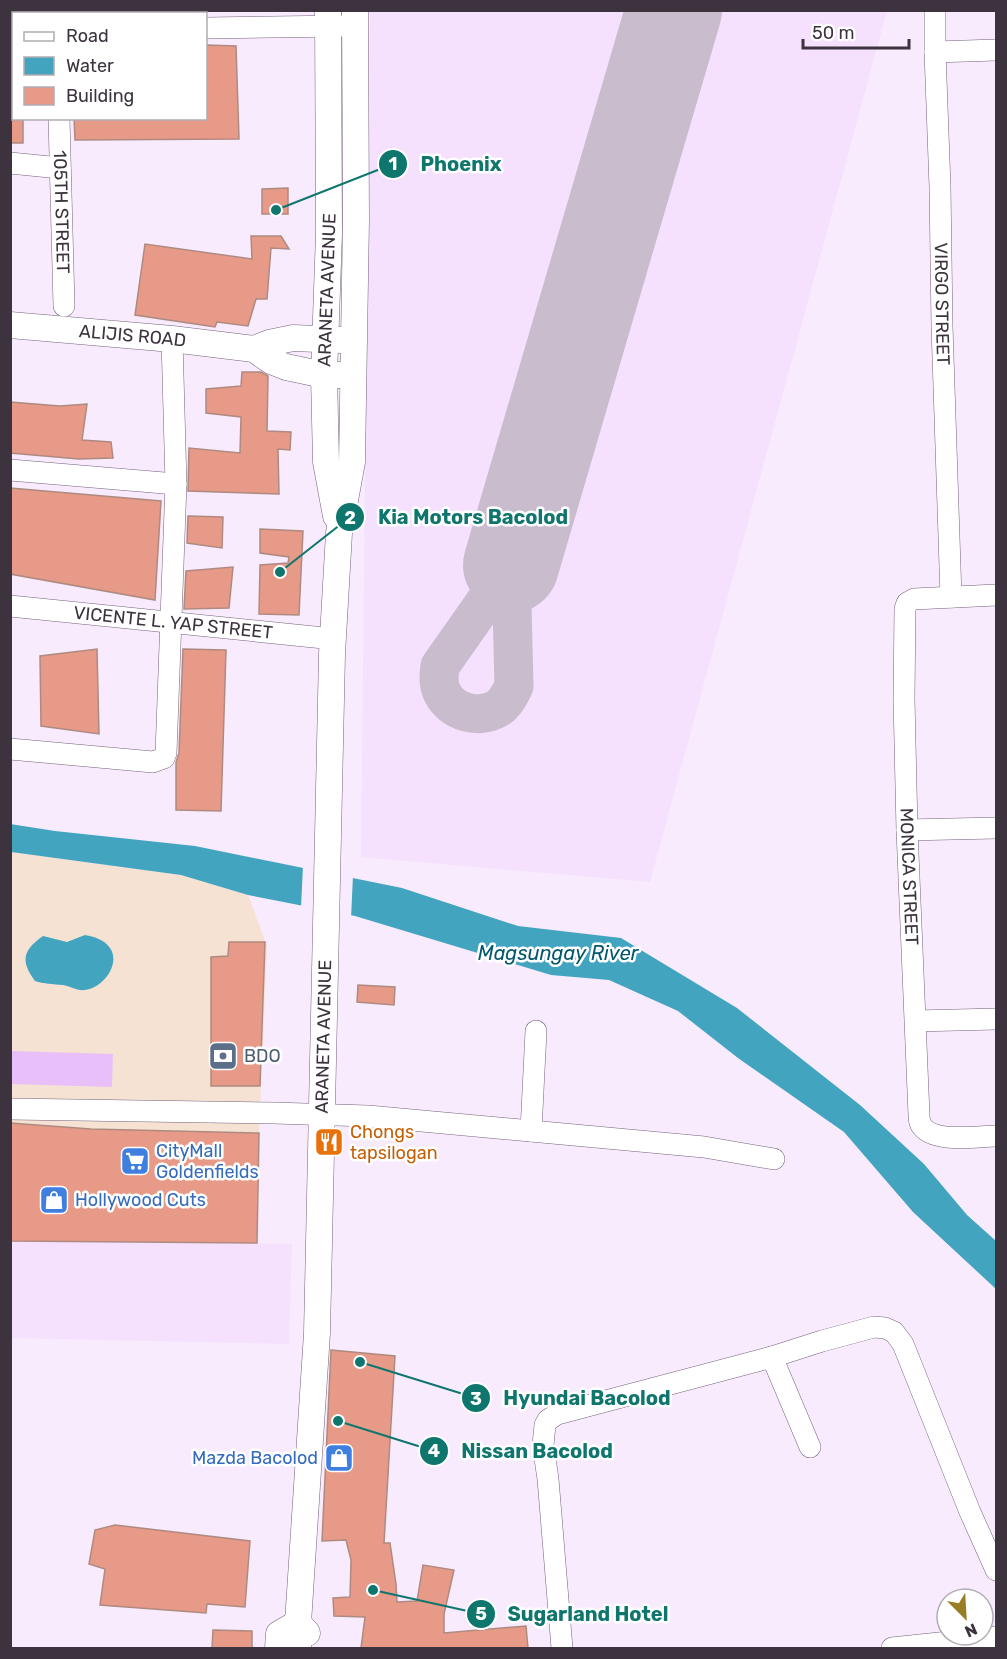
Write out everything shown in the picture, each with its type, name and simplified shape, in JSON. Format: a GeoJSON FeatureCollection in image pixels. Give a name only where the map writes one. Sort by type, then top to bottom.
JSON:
{"type":"FeatureCollection","features":[{"type":"Feature","properties":{"kind":"main road","name":"ARANETA AVENUE"},"geometry":{"type":"LineString","coordinates":[[328,18],[330,234],[324,375],[326,462],[339,533]]}},
{"type":"Feature","properties":{"kind":"main road","name":"ARANETA AVENUE"},"geometry":{"type":"LineString","coordinates":[[298,1648],[316,1344],[332,654],[339,533],[352,462],[355,19]]}},
{"type":"Feature","properties":{"kind":"main road","name":"ALIJIS ROAD"},"geometry":{"type":"LineString","coordinates":[[10,325],[172,339],[254,349],[271,361],[286,367],[324,375],[353,375]]}},
{"type":"Feature","properties":{"kind":"main road","name":"ALIJIS ROAD"},"geometry":{"type":"LineString","coordinates":[[254,349],[268,343],[293,338],[354,340]]}},
{"type":"Feature","properties":{"kind":"main road"},"geometry":{"type":"LineString","coordinates":[[278,1648],[279,1634],[298,1623],[311,1637],[312,1648]]}},
{"type":"Feature","properties":{"kind":"street","name":"VIRGO STREET"},"geometry":{"type":"LineString","coordinates":[[935,10],[951,597]]}},
{"type":"Feature","properties":{"kind":"street"},"geometry":{"type":"LineString","coordinates":[[207,28],[328,18],[355,19]]}},
{"type":"Feature","properties":{"kind":"street"},"geometry":{"type":"LineString","coordinates":[[935,52],[996,50]]}},
{"type":"Feature","properties":{"kind":"street","name":"105TH STREET"},"geometry":{"type":"LineString","coordinates":[[60,120],[64,306]]}},
{"type":"Feature","properties":{"kind":"street"},"geometry":{"type":"LineString","coordinates":[[10,163],[60,168]]}},
{"type":"Feature","properties":{"kind":"street"},"geometry":{"type":"LineString","coordinates":[[10,749],[153,762],[164,758],[166,753],[176,484],[172,339]]}},
{"type":"Feature","properties":{"kind":"street"},"geometry":{"type":"LineString","coordinates":[[10,470],[176,484]]}},
{"type":"Feature","properties":{"kind":"street"},"geometry":{"type":"LineString","coordinates":[[951,597],[996,595]]}},
{"type":"Feature","properties":{"kind":"street","name":"MONICA STREET"},"geometry":{"type":"LineString","coordinates":[[951,597],[914,599],[907,603],[905,609],[907,830],[918,1107],[921,1124],[932,1134],[943,1137],[996,1136]]}},
{"type":"Feature","properties":{"kind":"street","name":"VICENTE L. YAP STREET"},"geometry":{"type":"LineString","coordinates":[[10,606],[334,639]]}},
{"type":"Feature","properties":{"kind":"street"},"geometry":{"type":"LineString","coordinates":[[907,830],[996,828]]}},
{"type":"Feature","properties":{"kind":"street"},"geometry":{"type":"LineString","coordinates":[[916,1021],[996,1019]]}},
{"type":"Feature","properties":{"kind":"street"},"geometry":{"type":"LineString","coordinates":[[531,1131],[536,1031]]}},
{"type":"Feature","properties":{"kind":"street"},"geometry":{"type":"LineString","coordinates":[[10,1109],[368,1116],[704,1147],[774,1159]]}},
{"type":"Feature","properties":{"kind":"street"},"geometry":{"type":"LineString","coordinates":[[562,1648],[548,1479],[543,1445],[545,1425],[548,1420],[557,1414],[772,1357],[874,1327],[894,1332],[903,1344],[970,1512],[996,1570]]}},
{"type":"Feature","properties":{"kind":"street"},"geometry":{"type":"LineString","coordinates":[[772,1357],[810,1447]]}},
{"type":"Feature","properties":{"kind":"street"},"geometry":{"type":"LineString","coordinates":[[892,1648],[996,1637]]}},
{"type":"Feature","properties":{"kind":"shaded area"},"geometry":{"type":"Polygon","coordinates":[[[370,11],[887,11],[650,882],[361,857],[370,11]]]}},
{"type":"Feature","properties":{"kind":"shaded area"},"geometry":{"type":"Polygon","coordinates":[[[11,852],[181,875],[248,895],[267,946],[257,1243],[11,1241],[11,852]]]}},
{"type":"Feature","properties":{"kind":"shaded area"},"geometry":{"type":"Polygon","coordinates":[[[11,1051],[113,1054],[112,1087],[11,1084],[11,1051]]]}},
{"type":"Feature","properties":{"kind":"shaded area"},"geometry":{"type":"Polygon","coordinates":[[[11,1241],[292,1244],[289,1344],[11,1338],[11,1241]]]}},
{"type":"Feature","properties":{"kind":"water","name":"Magsungay River"},"geometry":{"type":"Polygon","coordinates":[[[10,824],[195,846],[402,888],[518,926],[621,938],[737,1008],[860,1105],[924,1164],[967,1215],[996,1241],[996,1289],[913,1212],[844,1132],[738,1058],[678,1011],[609,980],[551,975],[355,916],[248,895],[181,875],[11,852],[10,824]]]}},
{"type":"Feature","properties":{"kind":"water"},"geometry":{"type":"Polygon","coordinates":[[[85,935],[105,942],[113,954],[112,968],[104,980],[92,988],[82,990],[35,981],[27,968],[26,956],[36,941],[43,936],[67,942],[85,935]]]}},
{"type":"Feature","properties":{"kind":"pier"},"geometry":{"type":"Polygon","coordinates":[[[303,865],[353,875],[351,919],[301,908],[303,865]]]}},
{"type":"Feature","properties":{"kind":"building"},"geometry":{"type":"Polygon","coordinates":[[[207,45],[236,46],[239,139],[75,140],[74,120],[207,120],[207,45]]]}},
{"type":"Feature","properties":{"kind":"building"},"geometry":{"type":"Polygon","coordinates":[[[10,118],[23,120],[23,143],[10,143],[10,118]]]}},
{"type":"Feature","properties":{"kind":"building"},"geometry":{"type":"Polygon","coordinates":[[[288,188],[288,214],[262,214],[262,189],[288,188]]]}},
{"type":"Feature","properties":{"kind":"building"},"geometry":{"type":"Polygon","coordinates":[[[251,236],[281,236],[289,249],[271,248],[267,299],[256,299],[248,326],[217,322],[215,327],[135,315],[145,244],[252,259],[251,236]]]}},
{"type":"Feature","properties":{"kind":"building"},"geometry":{"type":"Polygon","coordinates":[[[242,372],[261,372],[268,376],[267,431],[291,432],[290,450],[278,449],[279,494],[188,491],[189,448],[240,453],[241,417],[206,413],[206,389],[241,386],[242,372]]]}},
{"type":"Feature","properties":{"kind":"building"},"geometry":{"type":"Polygon","coordinates":[[[10,402],[60,406],[87,404],[82,440],[111,442],[113,458],[79,459],[10,453],[10,402]]]}},
{"type":"Feature","properties":{"kind":"building"},"geometry":{"type":"Polygon","coordinates":[[[10,488],[161,501],[155,600],[10,574],[10,488]]]}},
{"type":"Feature","properties":{"kind":"building"},"geometry":{"type":"Polygon","coordinates":[[[188,516],[223,517],[222,548],[187,543],[188,516]]]}},
{"type":"Feature","properties":{"kind":"building"},"geometry":{"type":"Polygon","coordinates":[[[260,529],[303,531],[299,615],[259,614],[260,565],[288,563],[289,557],[260,553],[260,529]]]}},
{"type":"Feature","properties":{"kind":"building"},"geometry":{"type":"Polygon","coordinates":[[[233,567],[229,608],[184,609],[186,571],[233,567]]]}},
{"type":"Feature","properties":{"kind":"building"},"geometry":{"type":"Polygon","coordinates":[[[97,649],[99,734],[41,726],[40,656],[97,649]]]}},
{"type":"Feature","properties":{"kind":"building"},"geometry":{"type":"Polygon","coordinates":[[[183,649],[226,650],[221,811],[176,810],[176,762],[179,753],[183,649]]]}},
{"type":"Feature","properties":{"kind":"building"},"geometry":{"type":"Polygon","coordinates":[[[229,942],[265,942],[260,1086],[211,1086],[211,957],[228,956],[229,942]]]}},
{"type":"Feature","properties":{"kind":"building"},"geometry":{"type":"Polygon","coordinates":[[[358,985],[395,987],[394,1005],[357,1002],[358,985]]]}},
{"type":"Feature","properties":{"kind":"building","name":"CityMall Goldenfields"},"geometry":{"type":"Polygon","coordinates":[[[10,1123],[91,1129],[259,1133],[257,1243],[10,1241],[10,1123]]]}},
{"type":"Feature","properties":{"kind":"building"},"geometry":{"type":"Polygon","coordinates":[[[331,1350],[395,1356],[384,1543],[390,1543],[397,1602],[417,1601],[423,1565],[454,1570],[444,1614],[444,1633],[526,1626],[528,1648],[361,1648],[365,1617],[334,1616],[333,1598],[350,1597],[351,1560],[346,1540],[322,1541],[331,1350]]]}},
{"type":"Feature","properties":{"kind":"building"},"geometry":{"type":"Polygon","coordinates":[[[115,1525],[250,1541],[245,1607],[207,1604],[206,1613],[100,1605],[105,1569],[89,1564],[95,1530],[115,1525]]]}},
{"type":"Feature","properties":{"kind":"building"},"geometry":{"type":"Polygon","coordinates":[[[213,1630],[252,1631],[252,1648],[212,1648],[213,1630]]]}},
{"type":"Feature","properties":{"kind":"taxiway"},"geometry":{"type":"LineString","coordinates":[[511,565],[514,686],[503,704],[493,711],[476,714],[467,712],[451,704],[445,698],[439,684],[440,666],[511,565]]}},
{"type":"Feature","properties":{"kind":"runway"},"geometry":{"type":"LineString","coordinates":[[511,565],[674,10]]}},
{"type":"Feature","properties":{"kind":"place","name":"Phoenix"},"geometry":{"type":"Point","coordinates":[276,210]}},
{"type":"Feature","properties":{"kind":"place","name":"Kia Motors Bacolod"},"geometry":{"type":"Point","coordinates":[280,572]}},
{"type":"Feature","properties":{"kind":"place","name":"BDO"},"geometry":{"type":"Point","coordinates":[223,1056]}},
{"type":"Feature","properties":{"kind":"place","name":"Chongs tapsilogan"},"geometry":{"type":"Point","coordinates":[329,1142]}},
{"type":"Feature","properties":{"kind":"place","name":"CityMall Goldenfields"},"geometry":{"type":"Point","coordinates":[135,1161]}},
{"type":"Feature","properties":{"kind":"place","name":"Hollywood Cuts"},"geometry":{"type":"Point","coordinates":[54,1200]}},
{"type":"Feature","properties":{"kind":"place","name":"Hyundai Bacolod"},"geometry":{"type":"Point","coordinates":[360,1362]}},
{"type":"Feature","properties":{"kind":"place","name":"Nissan Bacolod"},"geometry":{"type":"Point","coordinates":[338,1421]}},
{"type":"Feature","properties":{"kind":"place","name":"Mazda Bacolod"},"geometry":{"type":"Point","coordinates":[339,1458]}},
{"type":"Feature","properties":{"kind":"place","name":"Sugarland Hotel"},"geometry":{"type":"Point","coordinates":[373,1590]}}]}
